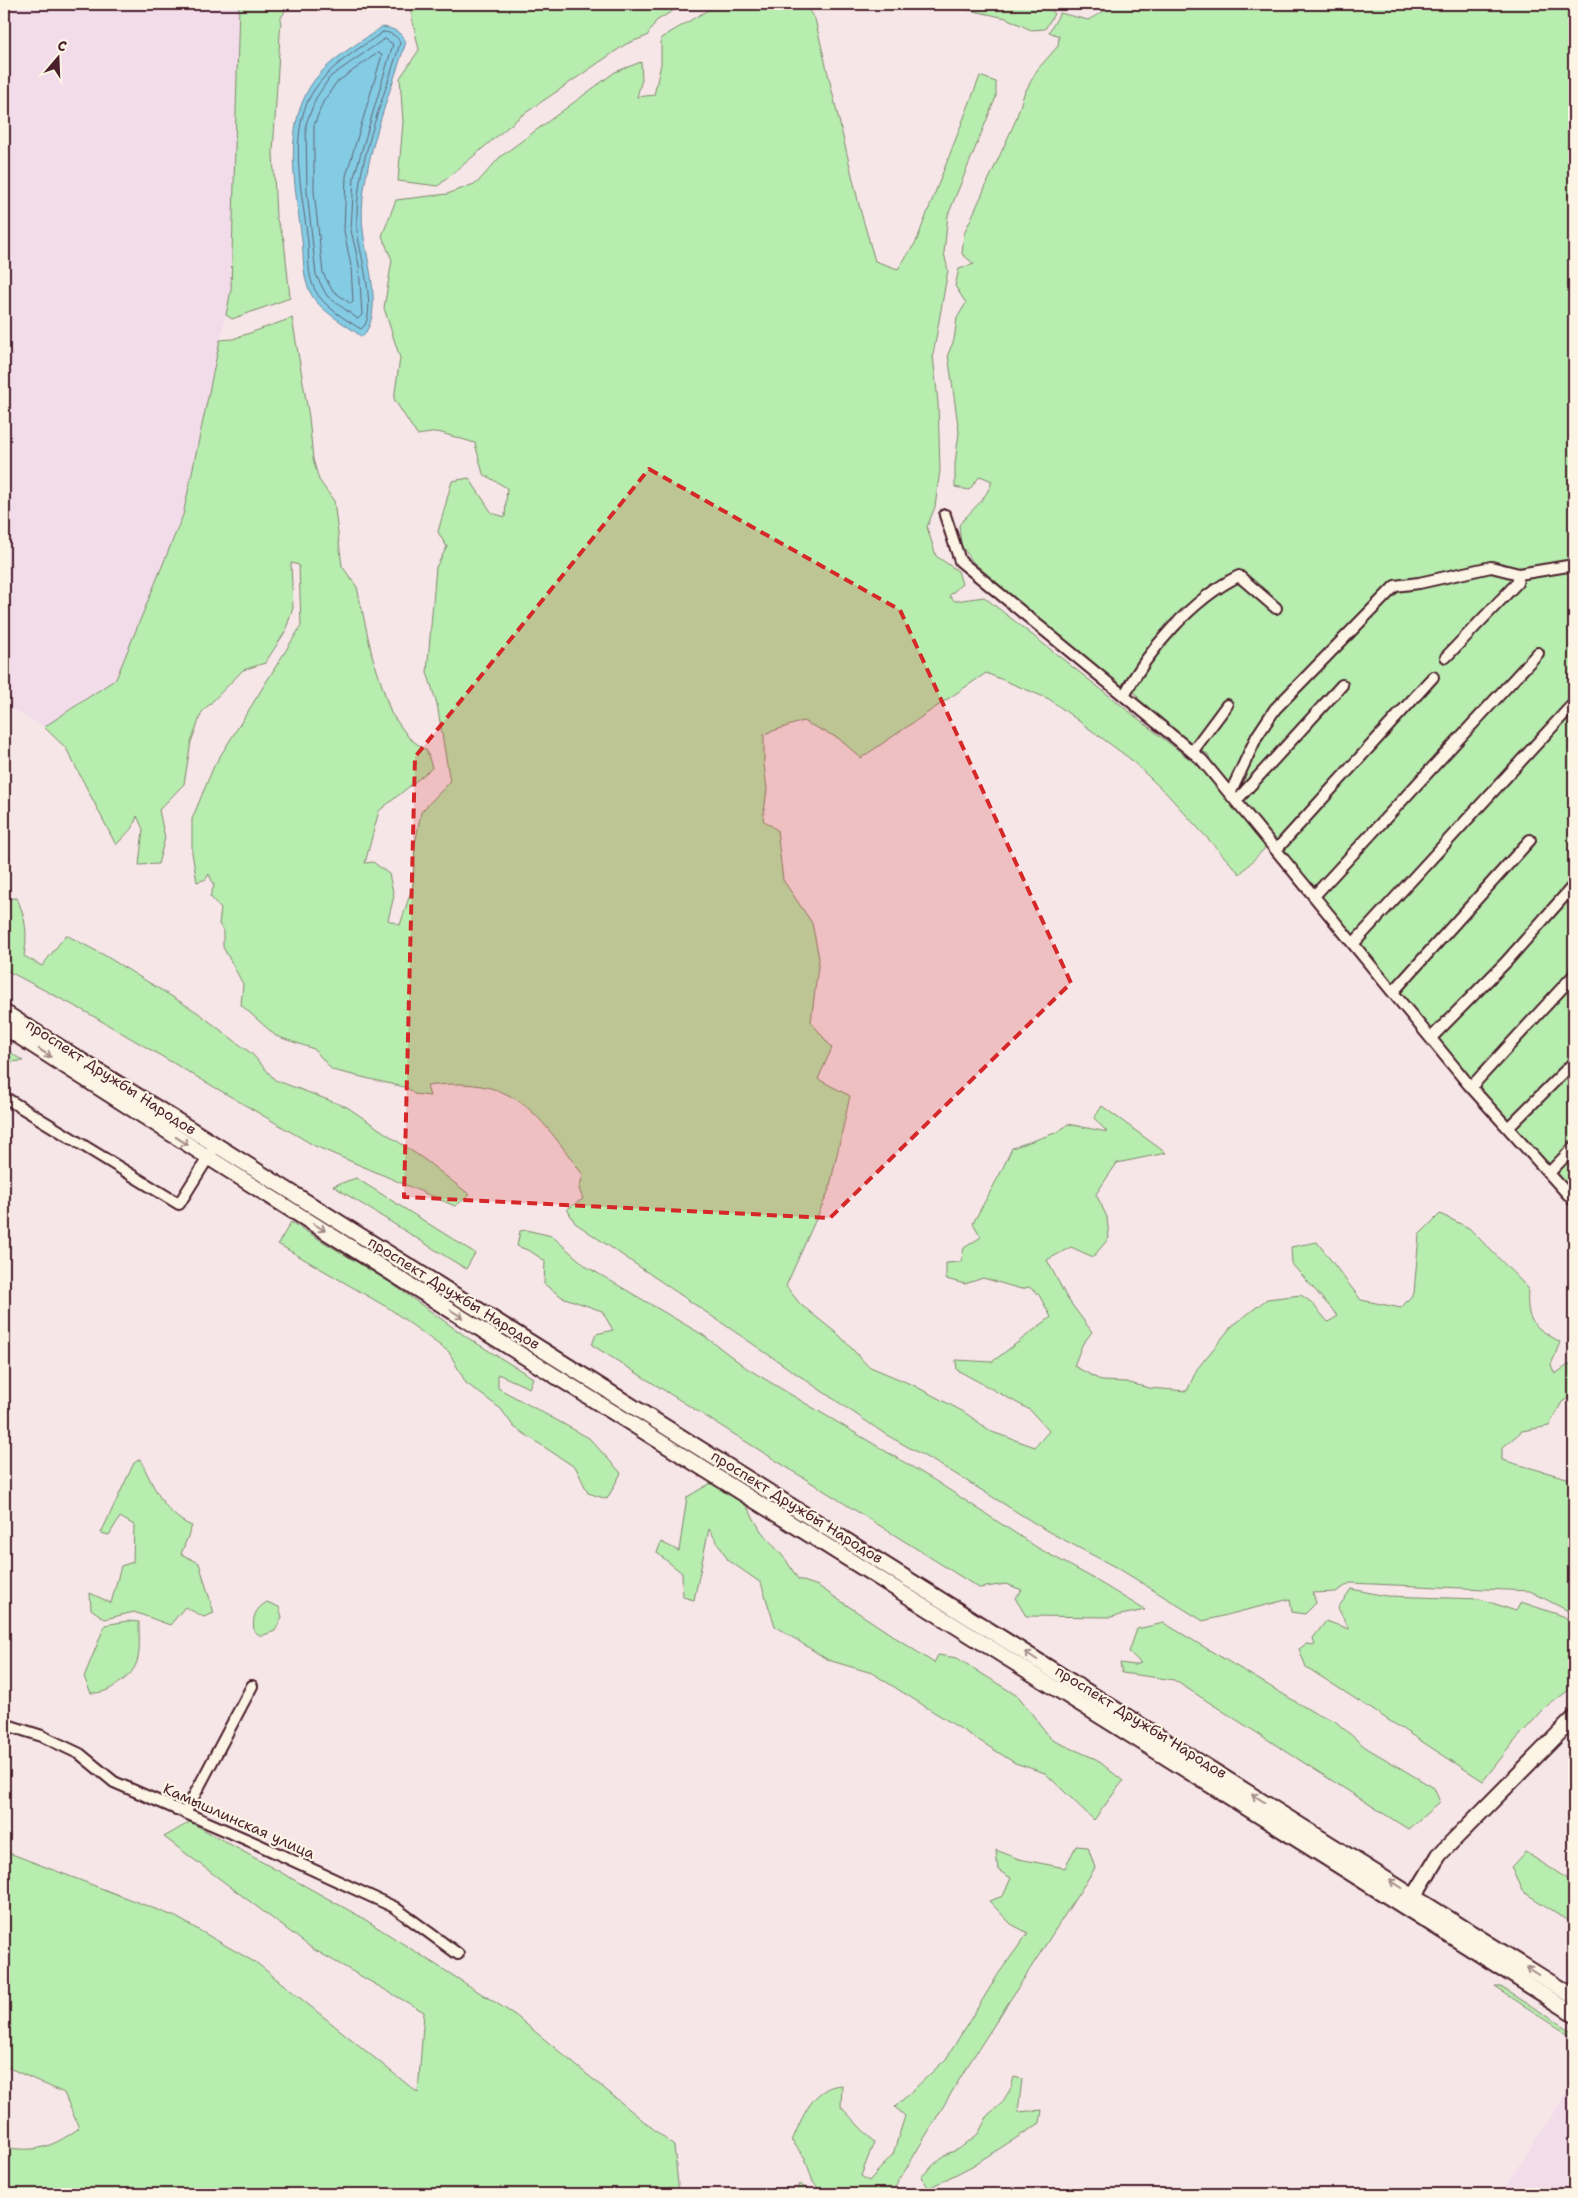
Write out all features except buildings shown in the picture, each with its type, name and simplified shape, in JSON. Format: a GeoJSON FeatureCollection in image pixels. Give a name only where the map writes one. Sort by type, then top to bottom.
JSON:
{"type":"FeatureCollection","features":[{"type":"Feature","properties":{"kind":"main road","name":"проспект Дружбы Народов"},"geometry":{"type":"LineString","coordinates":[[4,1012],[1411,1902],[1574,2014]]}},
{"type":"Feature","properties":{"kind":"main road","name":"проспект Дружбы Народов"},"geometry":{"type":"LineString","coordinates":[[4,1027],[208,1158],[1411,1902],[1574,1996]]}},
{"type":"Feature","properties":{"kind":"main road"},"geometry":{"type":"LineString","coordinates":[[1411,1902],[1439,1855],[1574,1718]]}},
{"type":"Feature","properties":{"kind":"street"},"geometry":{"type":"LineString","coordinates":[[945,515],[960,561],[1202,760],[1471,1087],[1550,1172],[1574,1201]]}},
{"type":"Feature","properties":{"kind":"street"},"geometry":{"type":"LineString","coordinates":[[1233,797],[1257,736],[1275,709],[1395,586],[1419,583],[1491,567],[1519,574],[1574,565]]}},
{"type":"Feature","properties":{"kind":"street"},"geometry":{"type":"LineString","coordinates":[[1446,657],[1517,583],[1519,574]]}},
{"type":"Feature","properties":{"kind":"street"},"geometry":{"type":"LineString","coordinates":[[1124,696],[1135,675],[1177,624],[1218,586],[1239,576],[1276,608]]}},
{"type":"Feature","properties":{"kind":"street"},"geometry":{"type":"LineString","coordinates":[[1314,896],[1538,653]]}},
{"type":"Feature","properties":{"kind":"street"},"geometry":{"type":"LineString","coordinates":[[1276,850],[1432,677]]}},
{"type":"Feature","properties":{"kind":"street"},"geometry":{"type":"LineString","coordinates":[[1233,797],[1342,685]]}},
{"type":"Feature","properties":{"kind":"street"},"geometry":{"type":"LineString","coordinates":[[1353,944],[1574,703]]}},
{"type":"Feature","properties":{"kind":"street"},"geometry":{"type":"LineString","coordinates":[[1192,752],[1227,705]]}},
{"type":"Feature","properties":{"kind":"street"},"geometry":{"type":"LineString","coordinates":[[1393,992],[1530,840]]}},
{"type":"Feature","properties":{"kind":"street"},"geometry":{"type":"LineString","coordinates":[[1431,1038],[1506,962],[1574,885]]}},
{"type":"Feature","properties":{"kind":"street"},"geometry":{"type":"LineString","coordinates":[[1471,1087],[1574,974]]}},
{"type":"Feature","properties":{"kind":"street"},"geometry":{"type":"LineString","coordinates":[[1508,1128],[1574,1062]]}},
{"type":"Feature","properties":{"kind":"street"},"geometry":{"type":"LineString","coordinates":[[4,1096],[179,1204],[216,1145]]}},
{"type":"Feature","properties":{"kind":"street"},"geometry":{"type":"LineString","coordinates":[[1550,1172],[1574,1148]]}},
{"type":"Feature","properties":{"kind":"street"},"geometry":{"type":"LineString","coordinates":[[185,1814],[252,1686]]}},
{"type":"Feature","properties":{"kind":"street","name":"Камышлинская улица"},"geometry":{"type":"LineString","coordinates":[[4,1724],[42,1736],[80,1754],[114,1782],[257,1844],[394,1907],[458,1954]]}},
{"type":"Feature","properties":{"kind":"highlighted area"},"geometry":{"type":"Polygon","coordinates":[[[649,469],[900,610],[1071,983],[830,1218],[404,1197],[415,757],[649,469]]]}},
{"type":"Feature","properties":{"kind":"shaded area"},"geometry":{"type":"Polygon","coordinates":[[[4,4],[239,4],[231,290],[183,515],[116,679],[44,727],[4,704],[4,4]]]}},
{"type":"Feature","properties":{"kind":"shaded area"},"geometry":{"type":"Polygon","coordinates":[[[1574,2081],[1574,2194],[1501,2194],[1574,2081]]]}},
{"type":"Feature","properties":{"kind":"green space"},"geometry":{"type":"Polygon","coordinates":[[[239,4],[289,4],[281,18],[273,152],[276,217],[284,240],[290,298],[232,319],[226,315],[231,290],[239,4]]]}},
{"type":"Feature","properties":{"kind":"green space"},"geometry":{"type":"Polygon","coordinates":[[[409,4],[684,4],[656,21],[647,36],[626,44],[521,116],[438,186],[398,181],[403,122],[400,78],[419,50],[409,4]]]}},
{"type":"Feature","properties":{"kind":"green space"},"geometry":{"type":"Polygon","coordinates":[[[718,4],[804,4],[815,19],[860,209],[875,261],[898,269],[916,242],[980,76],[996,82],[996,97],[948,215],[944,253],[948,270],[933,355],[938,402],[940,470],[935,507],[927,527],[936,556],[958,571],[962,584],[949,596],[955,601],[984,597],[1202,769],[1266,847],[1240,874],[1167,794],[1129,758],[1049,699],[986,673],[861,758],[838,738],[803,721],[764,734],[764,765],[767,789],[763,820],[777,830],[783,880],[812,923],[819,958],[811,1022],[832,1048],[818,1079],[850,1096],[829,1190],[786,1286],[800,1304],[840,1336],[868,1366],[913,1385],[964,1412],[992,1432],[1035,1447],[1049,1431],[1030,1410],[957,1370],[956,1360],[992,1362],[1051,1317],[1039,1295],[1029,1287],[1021,1289],[983,1278],[965,1284],[946,1279],[946,1263],[961,1262],[964,1248],[981,1237],[973,1223],[1012,1148],[1058,1132],[1068,1124],[1107,1132],[1094,1118],[1102,1106],[1166,1153],[1117,1163],[1096,1194],[1107,1217],[1109,1238],[1093,1257],[1071,1247],[1047,1260],[1067,1298],[1092,1332],[1082,1345],[1074,1366],[1102,1381],[1126,1382],[1149,1388],[1187,1391],[1197,1369],[1231,1327],[1267,1299],[1301,1295],[1311,1302],[1328,1322],[1338,1316],[1292,1264],[1291,1247],[1317,1242],[1361,1300],[1401,1308],[1414,1293],[1419,1235],[1440,1214],[1469,1228],[1528,1288],[1528,1309],[1533,1322],[1537,1327],[1560,1342],[1551,1365],[1555,1374],[1574,1361],[1574,1394],[1562,1402],[1549,1426],[1522,1431],[1502,1448],[1502,1460],[1574,1480],[1574,1614],[1530,1591],[1350,1583],[1336,1592],[1313,1593],[1316,1603],[1305,1614],[1292,1612],[1290,1599],[1203,1621],[1121,1570],[1049,1532],[949,1470],[885,1434],[575,1223],[567,1209],[583,1199],[579,1189],[583,1175],[551,1132],[536,1115],[520,1102],[502,1092],[482,1086],[457,1084],[427,1086],[430,1096],[414,1094],[408,1088],[332,1070],[314,1049],[276,1036],[241,1005],[243,984],[223,947],[223,930],[219,924],[221,909],[210,896],[214,886],[209,874],[206,879],[197,882],[192,853],[192,819],[214,766],[301,626],[299,565],[291,563],[293,608],[285,632],[265,663],[243,670],[202,712],[191,742],[184,784],[159,810],[165,838],[158,864],[139,865],[143,829],[137,816],[133,827],[116,845],[66,748],[44,727],[116,679],[183,515],[220,340],[233,339],[292,318],[309,417],[313,459],[319,480],[334,501],[342,566],[357,587],[372,655],[391,713],[409,738],[427,751],[432,768],[379,811],[365,863],[373,862],[389,874],[394,896],[388,920],[400,925],[413,885],[415,845],[421,812],[450,782],[437,704],[427,672],[436,567],[447,547],[438,532],[452,481],[469,478],[492,513],[505,517],[507,488],[483,474],[475,443],[438,432],[417,435],[394,399],[400,358],[384,308],[392,260],[382,236],[396,200],[447,194],[477,183],[500,157],[615,72],[641,62],[642,79],[637,97],[654,95],[661,64],[661,38],[718,4]]]}},
{"type":"Feature","properties":{"kind":"green space"},"geometry":{"type":"Polygon","coordinates":[[[942,4],[1048,4],[1054,14],[1045,29],[1031,30],[1006,18],[942,4]]]}},
{"type":"Feature","properties":{"kind":"green space"},"geometry":{"type":"Polygon","coordinates":[[[1117,4],[1574,4],[1574,1202],[1212,765],[1208,754],[1189,745],[1137,701],[1138,697],[1132,689],[1122,689],[1111,677],[1084,658],[972,561],[961,545],[959,525],[986,494],[992,481],[980,476],[969,490],[955,487],[955,464],[959,432],[948,354],[954,340],[957,318],[966,303],[955,286],[959,269],[974,264],[962,254],[964,234],[1015,122],[1024,94],[1037,70],[1058,46],[1059,36],[1049,32],[1060,13],[1088,20],[1117,4]]]}},
{"type":"Feature","properties":{"kind":"green space"},"geometry":{"type":"Polygon","coordinates":[[[17,898],[25,927],[24,956],[42,966],[66,935],[104,955],[197,1012],[252,1054],[275,1080],[347,1107],[425,1160],[470,1195],[455,1206],[315,1146],[86,1012],[4,969],[4,899],[17,898]]]}},
{"type":"Feature","properties":{"kind":"green space"},"geometry":{"type":"Polygon","coordinates":[[[4,1048],[23,1061],[4,1062],[4,1048]]]}},
{"type":"Feature","properties":{"kind":"green space"},"geometry":{"type":"Polygon","coordinates":[[[356,1178],[475,1253],[466,1269],[333,1186],[356,1178]]]}},
{"type":"Feature","properties":{"kind":"green space"},"geometry":{"type":"Polygon","coordinates":[[[291,1222],[391,1283],[468,1338],[533,1378],[529,1388],[498,1374],[498,1388],[589,1438],[621,1473],[607,1499],[588,1493],[576,1468],[514,1427],[501,1409],[466,1383],[449,1352],[390,1309],[278,1244],[291,1222]]]}},
{"type":"Feature","properties":{"kind":"green space"},"geometry":{"type":"Polygon","coordinates":[[[526,1230],[552,1236],[587,1267],[703,1335],[748,1369],[934,1480],[1038,1548],[1145,1610],[1111,1617],[1026,1616],[1015,1598],[1022,1590],[1006,1584],[979,1588],[592,1345],[596,1334],[613,1330],[602,1311],[562,1297],[544,1284],[545,1261],[530,1251],[517,1246],[520,1231],[526,1230]]]}},
{"type":"Feature","properties":{"kind":"green space"},"geometry":{"type":"Polygon","coordinates":[[[140,1459],[154,1488],[166,1506],[182,1521],[192,1526],[181,1554],[199,1563],[214,1613],[204,1617],[185,1607],[170,1625],[134,1612],[105,1619],[91,1609],[90,1593],[111,1603],[121,1566],[133,1562],[134,1525],[120,1517],[109,1535],[101,1533],[134,1463],[140,1459]]]}},
{"type":"Feature","properties":{"kind":"green space"},"geometry":{"type":"Polygon","coordinates":[[[711,1483],[746,1505],[761,1531],[786,1560],[798,1579],[818,1586],[934,1663],[938,1655],[957,1658],[1019,1697],[1052,1740],[1096,1759],[1123,1781],[1094,1820],[1045,1773],[1015,1763],[872,1673],[828,1660],[775,1626],[761,1583],[728,1560],[709,1529],[694,1600],[683,1597],[682,1573],[657,1553],[661,1542],[679,1551],[687,1497],[711,1483]]]}},
{"type":"Feature","properties":{"kind":"green space"},"geometry":{"type":"Polygon","coordinates":[[[1351,1589],[1386,1596],[1480,1599],[1516,1611],[1521,1602],[1563,1616],[1574,1623],[1574,1686],[1544,1709],[1513,1743],[1483,1781],[1306,1667],[1299,1649],[1306,1644],[1315,1645],[1313,1638],[1326,1621],[1349,1629],[1338,1608],[1351,1589]]]}},
{"type":"Feature","properties":{"kind":"green space"},"geometry":{"type":"Polygon","coordinates":[[[267,1602],[279,1607],[282,1617],[275,1631],[261,1636],[254,1631],[253,1622],[257,1611],[267,1602]]]}},
{"type":"Feature","properties":{"kind":"green space"},"geometry":{"type":"Polygon","coordinates":[[[127,1621],[139,1622],[139,1650],[136,1665],[125,1679],[113,1687],[101,1692],[91,1693],[84,1677],[105,1625],[127,1621]]]}},
{"type":"Feature","properties":{"kind":"green space"},"geometry":{"type":"Polygon","coordinates":[[[1164,1623],[1318,1715],[1335,1721],[1365,1747],[1434,1788],[1440,1802],[1408,1829],[1174,1680],[1122,1673],[1120,1663],[1134,1665],[1141,1663],[1129,1652],[1137,1629],[1164,1623]]]}},
{"type":"Feature","properties":{"kind":"green space"},"geometry":{"type":"Polygon","coordinates":[[[190,1822],[361,1917],[515,2015],[674,2146],[679,2194],[4,2194],[4,2147],[35,2149],[44,2147],[61,2140],[79,2128],[64,2093],[7,2067],[4,2056],[4,1851],[176,1917],[258,1964],[418,2093],[424,2012],[313,1949],[164,1837],[190,1822]]]}},
{"type":"Feature","properties":{"kind":"green space"},"geometry":{"type":"Polygon","coordinates":[[[1076,1846],[1088,1847],[1095,1868],[965,2070],[891,2194],[823,2194],[813,2182],[805,2158],[792,2141],[810,2105],[823,2091],[842,2085],[841,2107],[874,2142],[861,2176],[869,2181],[893,2154],[905,2116],[895,2107],[946,2059],[999,1973],[1028,1933],[1011,1924],[989,1901],[1003,1896],[1011,1878],[998,1870],[996,1850],[1019,1859],[1065,1868],[1076,1846]]]}},
{"type":"Feature","properties":{"kind":"green space"},"geometry":{"type":"Polygon","coordinates":[[[1525,1852],[1574,1883],[1574,1924],[1522,1891],[1511,1867],[1525,1852]]]}},
{"type":"Feature","properties":{"kind":"green space"},"geometry":{"type":"Polygon","coordinates":[[[1495,1987],[1501,1987],[1574,2033],[1574,2038],[1495,1987]]]}},
{"type":"Feature","properties":{"kind":"green space"},"geometry":{"type":"Polygon","coordinates":[[[1014,2077],[1022,2079],[1018,2112],[1042,2110],[1040,2123],[972,2166],[929,2188],[921,2177],[944,2155],[959,2149],[978,2134],[988,2115],[1002,2103],[1011,2088],[1014,2077]]]}},
{"type":"Feature","properties":{"kind":"green space"},"geometry":{"type":"Polygon","coordinates":[[[800,2184],[814,2194],[795,2194],[800,2184]]]}},
{"type":"Feature","properties":{"kind":"water"},"geometry":{"type":"Polygon","coordinates":[[[382,27],[396,31],[406,42],[376,136],[365,186],[362,209],[363,230],[373,301],[369,327],[362,337],[333,317],[320,305],[314,299],[307,286],[295,184],[293,147],[299,111],[312,83],[320,73],[340,56],[382,27]]]}}]}
